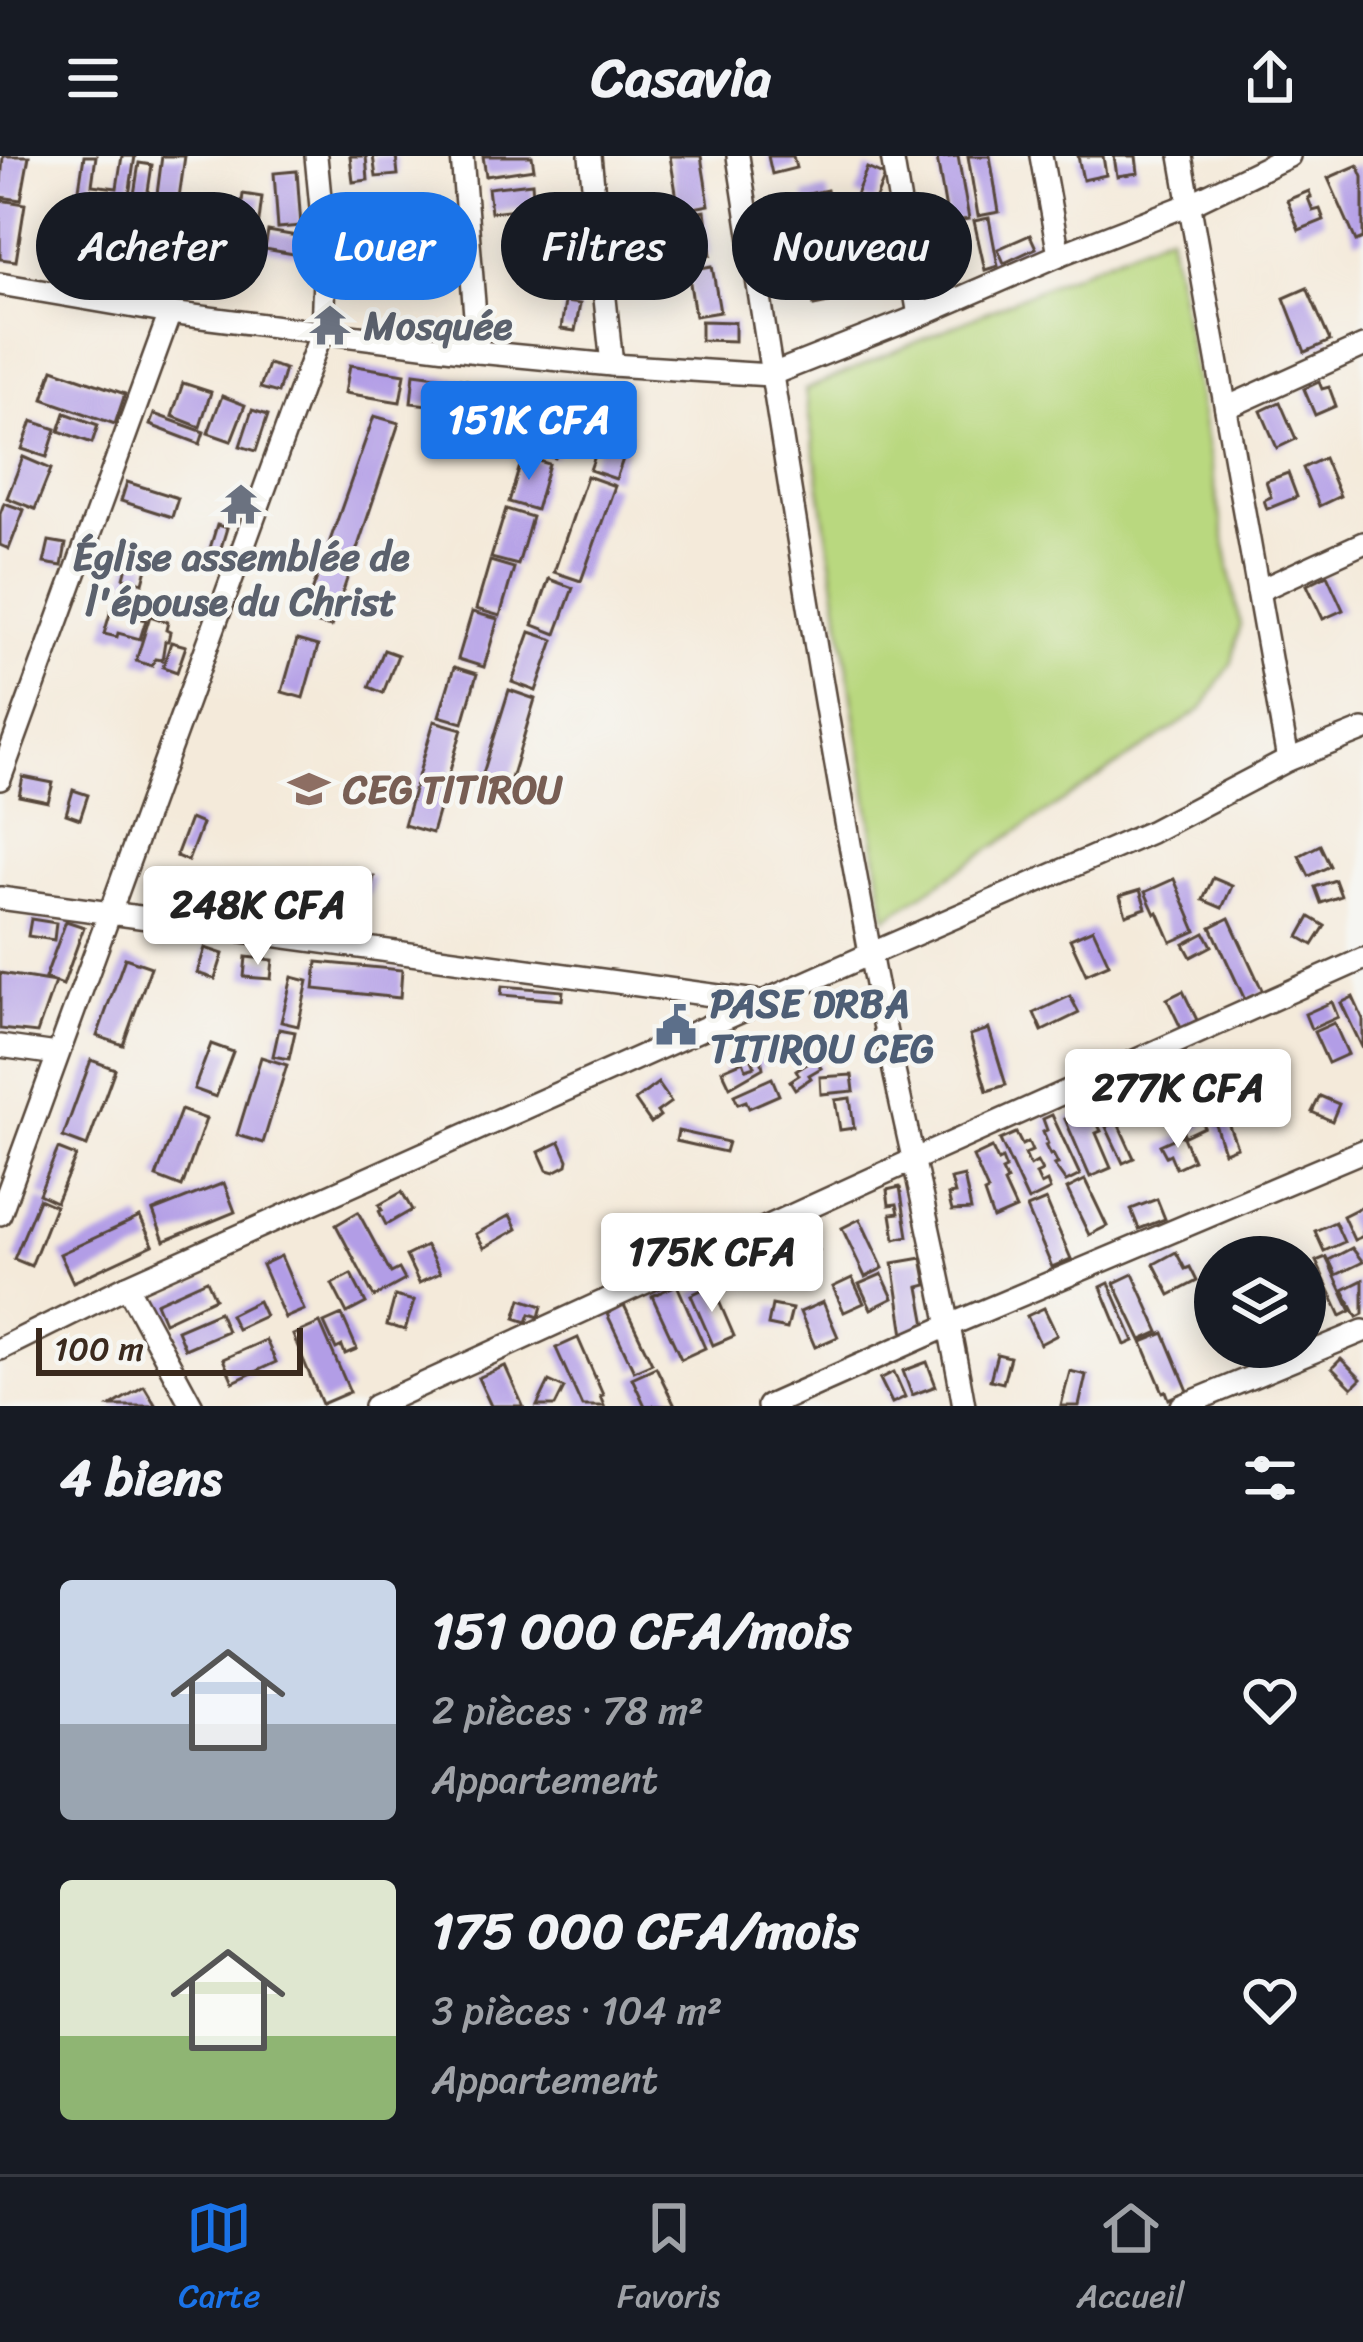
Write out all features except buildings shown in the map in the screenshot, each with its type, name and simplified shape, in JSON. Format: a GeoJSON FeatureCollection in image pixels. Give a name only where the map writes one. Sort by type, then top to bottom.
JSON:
{"type":"FeatureCollection","features":[{"type":"Feature","properties":{"kind":"street"},"geometry":{"type":"LineString","coordinates":[[0,1214],[322,331],[325,249],[316,156]]}},
{"type":"Feature","properties":{"kind":"street"},"geometry":{"type":"LineString","coordinates":[[462,156],[478,352]]}},
{"type":"Feature","properties":{"kind":"street"},"geometry":{"type":"LineString","coordinates":[[590,156],[612,365]]}},
{"type":"Feature","properties":{"kind":"street"},"geometry":{"type":"LineString","coordinates":[[738,156],[770,375],[870,954],[964,1406]]}},
{"type":"Feature","properties":{"kind":"street"},"geometry":{"type":"LineString","coordinates":[[892,156],[919,316]]}},
{"type":"Feature","properties":{"kind":"street"},"geometry":{"type":"LineString","coordinates":[[1041,156],[1059,255]]}},
{"type":"Feature","properties":{"kind":"street"},"geometry":{"type":"LineString","coordinates":[[1181,156],[1288,760]]}},
{"type":"Feature","properties":{"kind":"street"},"geometry":{"type":"LineString","coordinates":[[0,284],[170,313],[478,352],[770,375],[1190,204],[1289,156]]}},
{"type":"Feature","properties":{"kind":"street"},"geometry":{"type":"LineString","coordinates":[[0,779],[170,313]]}},
{"type":"Feature","properties":{"kind":"street"},"geometry":{"type":"LineString","coordinates":[[1226,407],[1363,346]]}},
{"type":"Feature","properties":{"kind":"street"},"geometry":{"type":"LineString","coordinates":[[1258,591],[1363,543]]}},
{"type":"Feature","properties":{"kind":"street"},"geometry":{"type":"LineString","coordinates":[[0,1349],[127,1286],[1151,832],[1288,760],[1363,730]]}},
{"type":"Feature","properties":{"kind":"street"},"geometry":{"type":"LineString","coordinates":[[0,898],[764,1002]]}},
{"type":"Feature","properties":{"kind":"street"},"geometry":{"type":"LineString","coordinates":[[375,1406],[1363,959]]}},
{"type":"Feature","properties":{"kind":"street"},"geometry":{"type":"LineString","coordinates":[[0,1046],[57,1054]]}},
{"type":"Feature","properties":{"kind":"street"},"geometry":{"type":"LineString","coordinates":[[768,1406],[1363,1151]]}},
{"type":"Feature","properties":{"kind":"street"},"geometry":{"type":"LineString","coordinates":[[127,1286],[192,1406]]}},
{"type":"Feature","properties":{"kind":"street"},"geometry":{"type":"LineString","coordinates":[[1182,1406],[1363,1331]]}},
{"type":"Feature","properties":{"kind":"green space"},"geometry":{"type":"Polygon","coordinates":[[[1169,233],[1240,626],[1232,662],[1201,710],[886,918],[805,390],[1169,233]]]}},
{"type":"Feature","properties":{"kind":"place","name":"Mosquée"},"geometry":{"type":"Point","coordinates":[330,325]}},
{"type":"Feature","properties":{"kind":"place","name":"Église assemblée de l'épouse du Christ"},"geometry":{"type":"Point","coordinates":[241,504]}},
{"type":"Feature","properties":{"kind":"place","name":"CEG TITIROU"},"geometry":{"type":"Point","coordinates":[309,789]}},
{"type":"Feature","properties":{"kind":"place","name":"PASE DRBA TITIROU CEG"},"geometry":{"type":"Point","coordinates":[676,1025]}}]}
